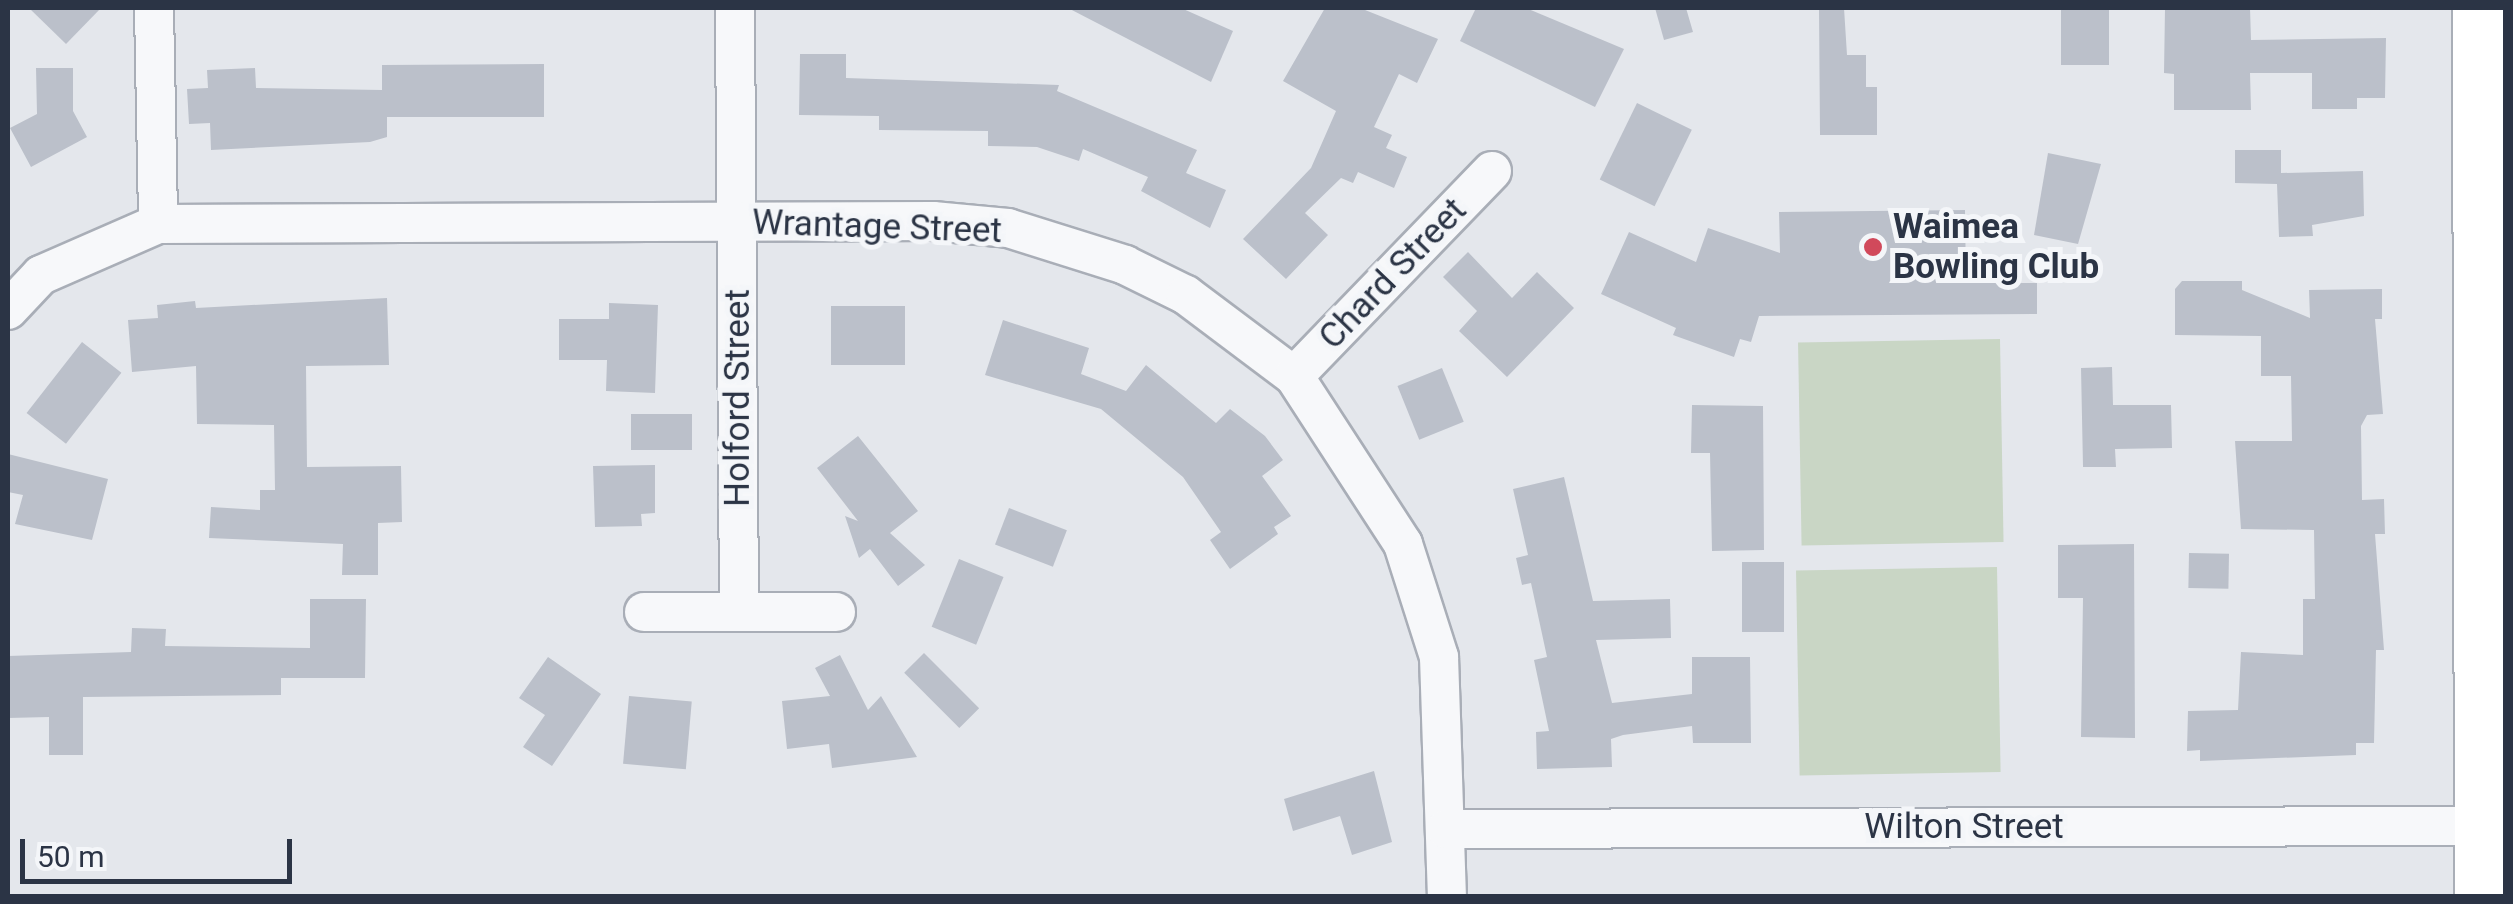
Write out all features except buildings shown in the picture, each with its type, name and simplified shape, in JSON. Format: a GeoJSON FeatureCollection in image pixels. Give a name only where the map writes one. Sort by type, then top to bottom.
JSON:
{"type":"FeatureCollection","features":[{"type":"Feature","properties":{"kind":"main road"},"geometry":{"type":"LineString","coordinates":[[2480,8],[2482,896]]}},
{"type":"Feature","properties":{"kind":"street"},"geometry":{"type":"LineString","coordinates":[[154,8],[158,224]]}},
{"type":"Feature","properties":{"kind":"street","name":"Holford Street"},"geometry":{"type":"LineString","coordinates":[[735,8],[739,608]]}},
{"type":"Feature","properties":{"kind":"street","name":"Chard Street"},"geometry":{"type":"LineString","coordinates":[[1294,376],[1492,171]]}},
{"type":"Feature","properties":{"kind":"street","name":"Wrantage Street"},"geometry":{"type":"LineString","coordinates":[[8,310],[41,274],[158,224],[933,221],[1066,243],[1186,295],[1294,376],[1378,497],[1426,604],[1439,657],[1446,896]]}},
{"type":"Feature","properties":{"kind":"street"},"geometry":{"type":"LineString","coordinates":[[644,612],[739,608],[836,612]]}},
{"type":"Feature","properties":{"kind":"street","name":"Wilton Street"},"geometry":{"type":"LineString","coordinates":[[1446,829],[2482,826]]}},
{"type":"Feature","properties":{"kind":"green space"},"geometry":{"type":"Polygon","coordinates":[[[2000,339],[2004,542],[1802,545],[1798,343],[2000,339]]]}},
{"type":"Feature","properties":{"kind":"green space"},"geometry":{"type":"Polygon","coordinates":[[[1997,567],[2001,772],[1800,775],[1796,571],[1997,567]]]}},
{"type":"Feature","properties":{"kind":"place","name":"Waimea Bowling Club"},"geometry":{"type":"Point","coordinates":[1873,247]}}]}
